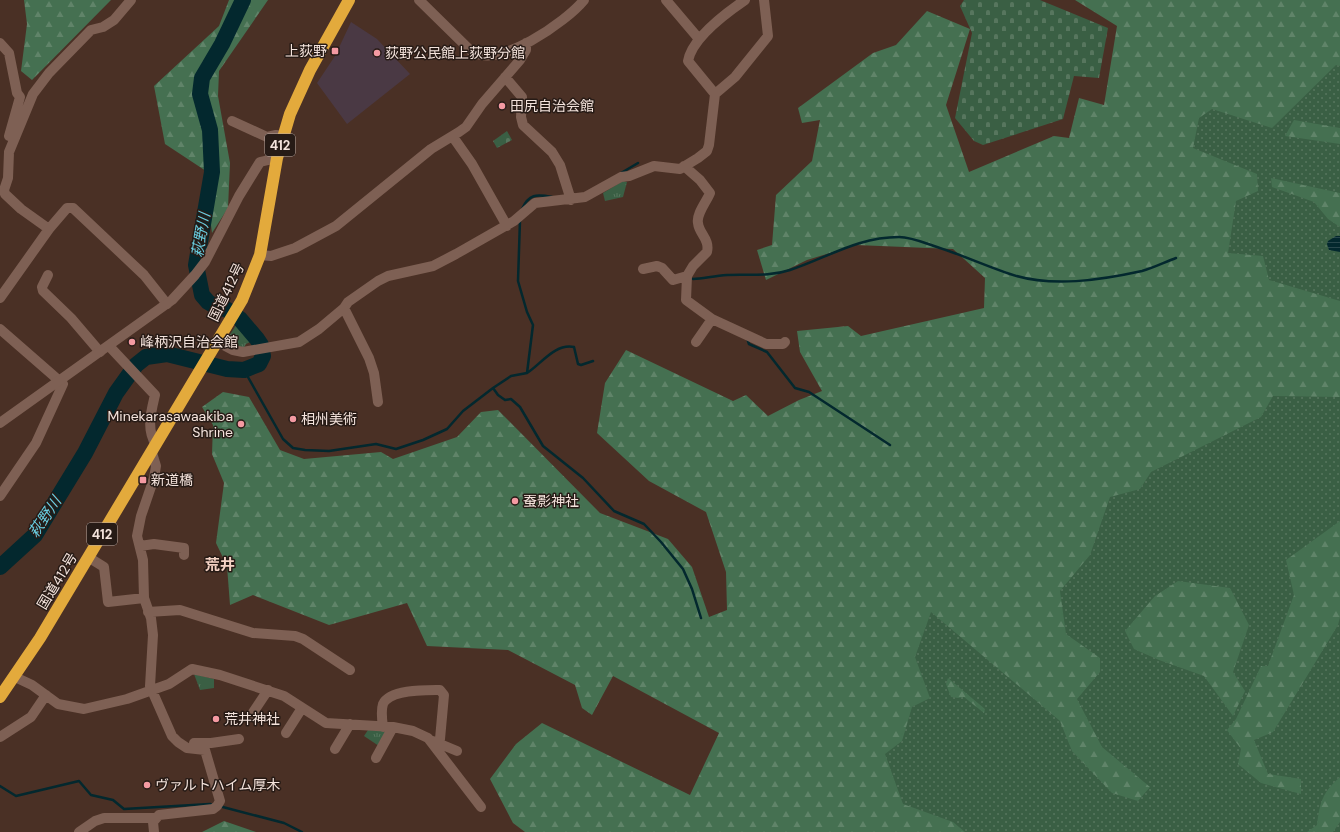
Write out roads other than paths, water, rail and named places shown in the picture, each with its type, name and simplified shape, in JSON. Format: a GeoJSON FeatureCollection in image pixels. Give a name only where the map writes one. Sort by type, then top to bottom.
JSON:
{"type":"FeatureCollection","features":[{"type":"Feature","properties":{"kind":"highway","name":"国道412号"},"geometry":{"type":"LineString","coordinates":[[0,697],[15,677],[154,449],[242,300],[260,255],[282,136],[290,114],[310,70],[349,0]]}},
{"type":"Feature","properties":{"kind":"street"},"geometry":{"type":"LineString","coordinates":[[9,152],[33,94],[49,72],[91,30],[114,20],[131,0]]}},
{"type":"Feature","properties":{"kind":"street"},"geometry":{"type":"LineString","coordinates":[[419,0],[458,39],[475,53],[488,56],[499,55],[554,26],[569,15],[584,0]]}},
{"type":"Feature","properties":{"kind":"street"},"geometry":{"type":"LineString","coordinates":[[666,0],[699,39]]}},
{"type":"Feature","properties":{"kind":"street"},"geometry":{"type":"LineString","coordinates":[[215,346],[243,352],[299,342],[319,329],[344,308],[348,302],[388,276],[433,266],[515,220],[535,203],[570,196],[585,197],[621,177],[628,176],[654,166],[680,169],[702,155],[710,145],[712,91],[688,61],[689,55],[699,39],[745,0]]}},
{"type":"Feature","properties":{"kind":"street"},"geometry":{"type":"LineString","coordinates":[[712,91],[735,77],[768,36],[764,0]]}},
{"type":"Feature","properties":{"kind":"street"},"geometry":{"type":"LineString","coordinates":[[260,255],[270,256],[295,248],[336,226],[431,149],[453,137],[466,126],[526,50],[526,42]]}},
{"type":"Feature","properties":{"kind":"street"},"geometry":{"type":"LineString","coordinates":[[0,43],[8,53],[13,68],[17,93],[21,101],[8,142],[8,178],[4,190],[6,194],[21,208],[50,229]]}},
{"type":"Feature","properties":{"kind":"street"},"geometry":{"type":"LineString","coordinates":[[505,77],[522,97],[521,117],[523,125],[552,152],[560,166],[570,196]]}},
{"type":"Feature","properties":{"kind":"street"},"geometry":{"type":"LineString","coordinates":[[232,121],[241,128],[267,136],[282,136]]}},
{"type":"Feature","properties":{"kind":"street"},"geometry":{"type":"LineString","coordinates":[[453,137],[515,220]]}},
{"type":"Feature","properties":{"kind":"street"},"geometry":{"type":"LineString","coordinates":[[0,423],[167,304],[195,275],[204,262],[239,196],[260,162],[277,158]]}},
{"type":"Feature","properties":{"kind":"street"},"geometry":{"type":"LineString","coordinates":[[684,166],[700,180],[710,193],[698,218],[698,224],[707,241],[707,252],[693,266],[687,276],[686,300],[712,319],[766,344],[784,344]]}},
{"type":"Feature","properties":{"kind":"street"},"geometry":{"type":"LineString","coordinates":[[0,298],[67,208],[73,208],[144,275],[167,304]]}},
{"type":"Feature","properties":{"kind":"street"},"geometry":{"type":"LineString","coordinates":[[642,269],[657,266],[662,268],[673,280],[687,276]]}},
{"type":"Feature","properties":{"kind":"street"},"geometry":{"type":"LineString","coordinates":[[48,275],[42,287],[44,291],[71,318],[100,352]]}},
{"type":"Feature","properties":{"kind":"street"},"geometry":{"type":"LineString","coordinates":[[344,308],[363,343],[369,358],[374,374],[378,402]]}},
{"type":"Feature","properties":{"kind":"street"},"geometry":{"type":"LineString","coordinates":[[696,342],[712,319]]}},
{"type":"Feature","properties":{"kind":"street"},"geometry":{"type":"LineString","coordinates":[[0,329],[63,384],[36,443],[0,496]]}},
{"type":"Feature","properties":{"kind":"street"},"geometry":{"type":"LineString","coordinates":[[109,346],[155,395],[149,426],[156,466],[154,478],[141,516],[138,536],[143,560],[144,598],[153,635],[150,686],[172,736],[187,748],[205,750],[220,801],[213,809],[159,815],[153,822],[154,832]]}},
{"type":"Feature","properties":{"kind":"street"},"geometry":{"type":"LineString","coordinates":[[140,546],[154,544],[185,548]]}},
{"type":"Feature","properties":{"kind":"street"},"geometry":{"type":"LineString","coordinates":[[88,557],[104,567],[108,602],[144,598]]}},
{"type":"Feature","properties":{"kind":"street"},"geometry":{"type":"LineString","coordinates":[[148,612],[180,610],[253,633],[303,638],[350,670]]}},
{"type":"Feature","properties":{"kind":"street"},"geometry":{"type":"LineString","coordinates":[[15,677],[46,695],[58,704],[84,709],[127,699],[169,684],[192,669],[220,675],[284,696],[326,723],[413,730],[437,743],[457,751]]}},
{"type":"Feature","properties":{"kind":"street"},"geometry":{"type":"LineString","coordinates":[[252,714],[268,690]]}},
{"type":"Feature","properties":{"kind":"street"},"geometry":{"type":"LineString","coordinates":[[376,758],[388,727],[382,706],[386,700],[411,690],[440,690],[444,695],[440,739],[437,743]]}},
{"type":"Feature","properties":{"kind":"street"},"geometry":{"type":"LineString","coordinates":[[0,737],[31,717],[46,695]]}},
{"type":"Feature","properties":{"kind":"street"},"geometry":{"type":"LineString","coordinates":[[286,733],[302,708]]}},
{"type":"Feature","properties":{"kind":"street"},"geometry":{"type":"LineString","coordinates":[[335,749],[350,724]]}},
{"type":"Feature","properties":{"kind":"street"},"geometry":{"type":"LineString","coordinates":[[428,738],[481,807]]}},
{"type":"Feature","properties":{"kind":"street"},"geometry":{"type":"LineString","coordinates":[[184,745],[238,739]]}},
{"type":"Feature","properties":{"kind":"street"},"geometry":{"type":"LineString","coordinates":[[79,832],[95,821],[104,818],[156,818]]}},
{"type":"Feature","properties":{"kind":"water"},"geometry":{"type":"Polygon","coordinates":[[[1336,236],[1340,236],[1340,252],[1329,250],[1327,244],[1328,241],[1336,236]]]}},
{"type":"Feature","properties":{"kind":"waterway","name":"萩野川"},"geometry":{"type":"LineString","coordinates":[[0,567],[35,535],[85,453],[116,393],[136,365],[146,357],[167,354],[227,369],[244,370],[259,364],[263,356],[261,345],[240,319],[226,309],[218,308],[208,302],[202,295],[196,265],[212,172],[210,130],[200,94],[202,78],[222,44],[243,0]]}},
{"type":"Feature","properties":{"kind":"waterway"},"geometry":{"type":"LineString","coordinates":[[621,173],[638,163]]}},
{"type":"Feature","properties":{"kind":"waterway"},"geometry":{"type":"LineString","coordinates":[[522,209],[527,200],[534,196],[552,197]]}},
{"type":"Feature","properties":{"kind":"waterway"},"geometry":{"type":"LineString","coordinates":[[244,370],[283,439],[293,448],[329,451],[376,444],[396,449],[423,440],[447,429],[463,411],[493,388],[511,376],[527,373],[533,325],[527,312],[518,281],[520,220]]}},
{"type":"Feature","properties":{"kind":"waterway"},"geometry":{"type":"LineString","coordinates":[[693,279],[727,275],[774,274],[804,265],[869,240],[899,237],[923,242],[1010,274],[1042,281],[1059,282],[1093,280],[1142,271],[1176,258]]}},
{"type":"Feature","properties":{"kind":"waterway"},"geometry":{"type":"LineString","coordinates":[[747,338],[749,344],[767,352],[795,388],[809,392],[890,445]]}},
{"type":"Feature","properties":{"kind":"waterway"},"geometry":{"type":"LineString","coordinates":[[527,373],[554,351],[561,348],[574,347],[578,364],[581,365],[593,361]]}},
{"type":"Feature","properties":{"kind":"waterway"},"geometry":{"type":"LineString","coordinates":[[493,388],[498,395],[505,400],[511,399],[520,407],[543,446],[583,478],[614,511],[644,524],[661,542],[683,569],[692,589],[701,618]]}},
{"type":"Feature","properties":{"kind":"waterway"},"geometry":{"type":"LineString","coordinates":[[0,786],[16,796],[79,781],[91,795],[113,800],[124,809],[214,805]]}},
{"type":"Feature","properties":{"kind":"waterway"},"geometry":{"type":"LineString","coordinates":[[219,806],[284,823],[302,832]]}},
{"type":"Feature","properties":{"kind":"place","name":"上荻野"},"geometry":{"type":"Point","coordinates":[335,51]}},
{"type":"Feature","properties":{"kind":"place","name":"荻野公民館上荻野分館"},"geometry":{"type":"Point","coordinates":[377,53]}},
{"type":"Feature","properties":{"kind":"place","name":"田尻自治会館"},"geometry":{"type":"Point","coordinates":[502,106]}},
{"type":"Feature","properties":{"kind":"place","name":"峰柄沢自治会館"},"geometry":{"type":"Point","coordinates":[132,342]}},
{"type":"Feature","properties":{"kind":"place","name":"相州美術"},"geometry":{"type":"Point","coordinates":[293,419]}},
{"type":"Feature","properties":{"kind":"place","name":"Minekarasawaakiba Shrine"},"geometry":{"type":"Point","coordinates":[241,424]}},
{"type":"Feature","properties":{"kind":"place","name":"新道橋"},"geometry":{"type":"Point","coordinates":[143,480]}},
{"type":"Feature","properties":{"kind":"place","name":"蚕影神社"},"geometry":{"type":"Point","coordinates":[515,501]}},
{"type":"Feature","properties":{"kind":"place","name":"荒井神社"},"geometry":{"type":"Point","coordinates":[216,719]}},
{"type":"Feature","properties":{"kind":"place","name":"ヴァルトハイム厚木"},"geometry":{"type":"Point","coordinates":[147,785]}},
{"type":"Feature","properties":{"kind":"district","name":"荒井"},"geometry":{"type":"Point","coordinates":[220,565]}}]}
